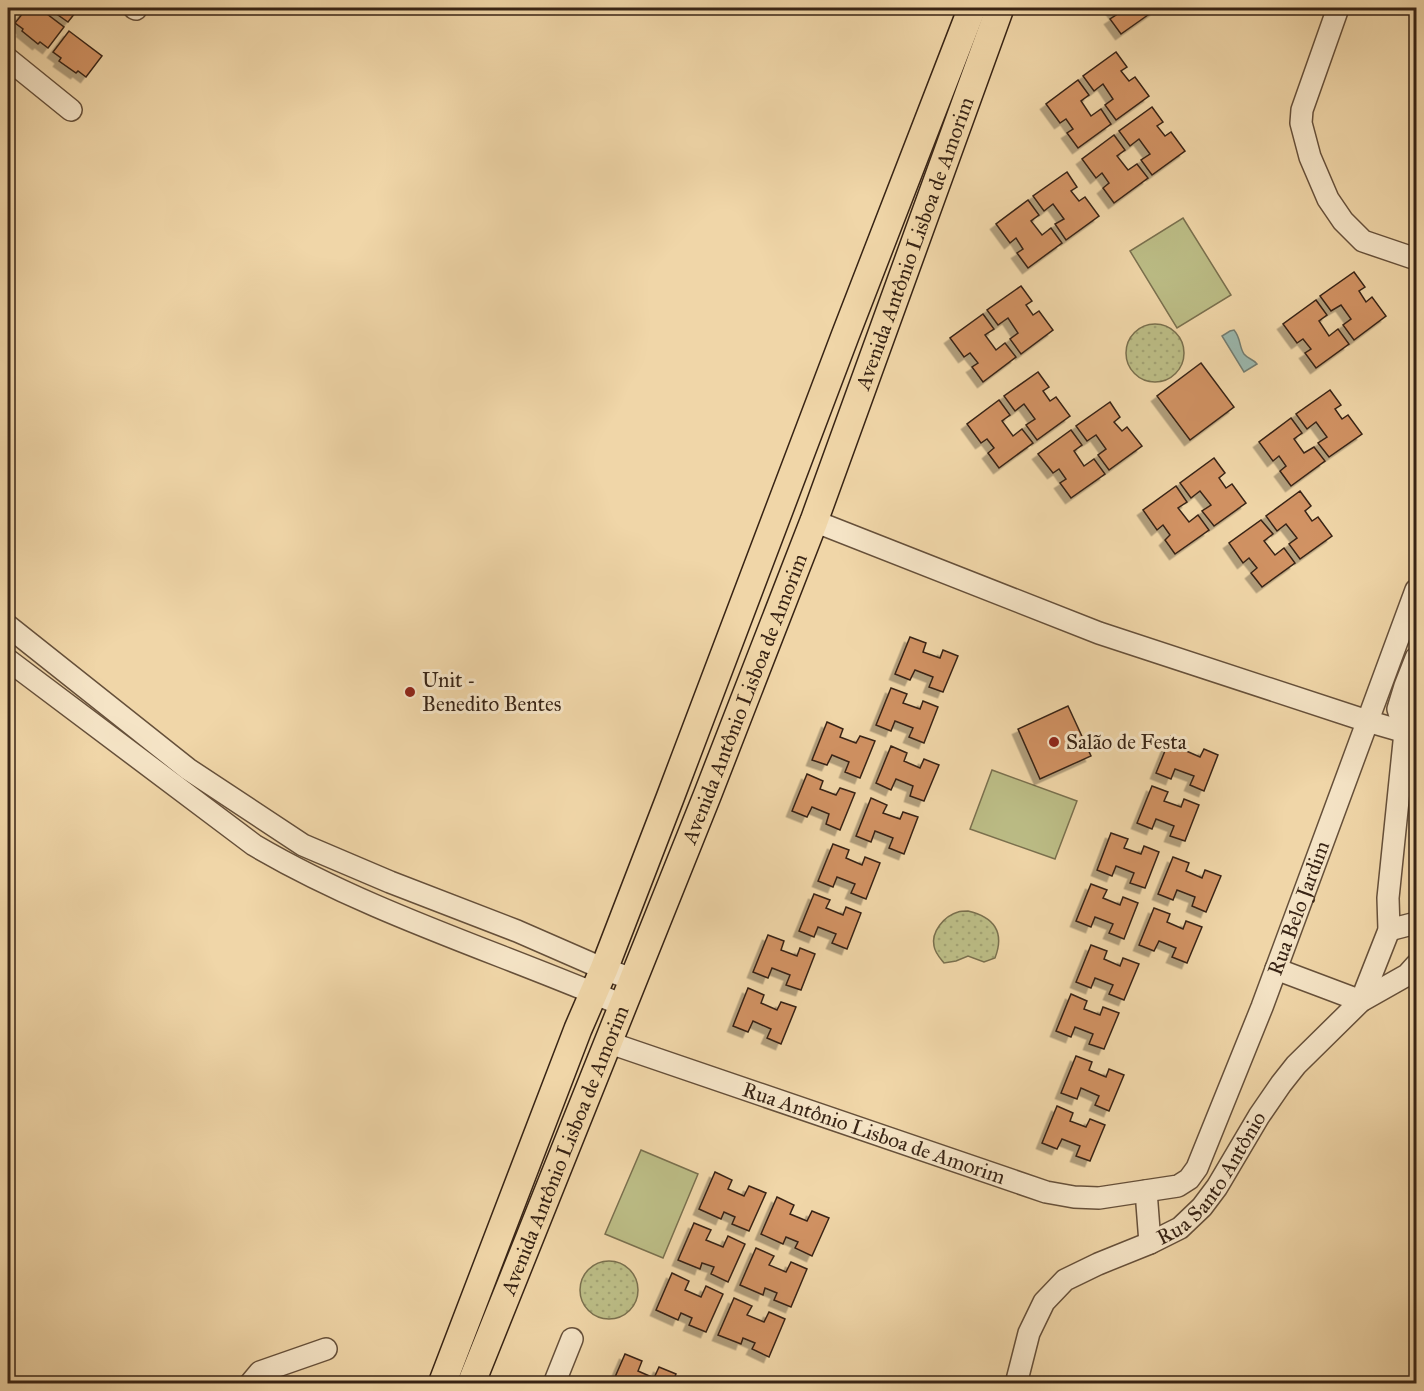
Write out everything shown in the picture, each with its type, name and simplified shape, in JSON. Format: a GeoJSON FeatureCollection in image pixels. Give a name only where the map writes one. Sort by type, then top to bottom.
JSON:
{"type":"FeatureCollection","features":[{"type":"Feature","properties":{"kind":"main road","name":"Avenida Antônio Lisboa de Amorim"},"geometry":{"type":"LineString","coordinates":[[442,1383],[972,8]]}},
{"type":"Feature","properties":{"kind":"main road","name":"Avenida Antônio Lisboa de Amorim"},"geometry":{"type":"LineString","coordinates":[[471,1383],[707,796],[814,521],[1000,8]]}},
{"type":"Feature","properties":{"kind":"street"},"geometry":{"type":"LineString","coordinates":[[1338,8],[1302,110],[1301,123],[1310,157],[1328,199],[1343,221],[1363,240],[1416,260]]}},
{"type":"Feature","properties":{"kind":"street"},"geometry":{"type":"LineString","coordinates":[[8,59],[71,110]]}},
{"type":"Feature","properties":{"kind":"street"},"geometry":{"type":"LineString","coordinates":[[814,521],[1099,633],[1367,721],[1411,732]]}},
{"type":"Feature","properties":{"kind":"street","name":"Rua Belo Jardim"},"geometry":{"type":"LineString","coordinates":[[1146,1191],[1178,1186],[1189,1179],[1197,1168],[1262,1007],[1416,590]]}},
{"type":"Feature","properties":{"kind":"street"},"geometry":{"type":"LineString","coordinates":[[8,626],[254,845],[280,860],[380,908],[598,981],[632,979]]}},
{"type":"Feature","properties":{"kind":"street"},"geometry":{"type":"LineString","coordinates":[[1276,969],[1361,1001],[1389,930],[1388,898],[1411,732],[1398,709],[1416,658]]}},
{"type":"Feature","properties":{"kind":"street"},"geometry":{"type":"LineString","coordinates":[[8,660],[148,752],[197,775],[303,845],[390,882],[517,931],[598,981],[622,1005]]}},
{"type":"Feature","properties":{"kind":"street"},"geometry":{"type":"LineString","coordinates":[[1389,930],[1416,922]]}},
{"type":"Feature","properties":{"kind":"street","name":"Rua Santo Antônio"},"geometry":{"type":"LineString","coordinates":[[1016,1383],[1029,1333],[1044,1302],[1065,1280],[1180,1228],[1202,1207],[1217,1187],[1259,1116],[1296,1065],[1361,1001],[1407,975],[1416,965]]}},
{"type":"Feature","properties":{"kind":"street","name":"Rua Antônio Lisboa de Amorim"},"geometry":{"type":"LineString","coordinates":[[607,1042],[1046,1192],[1074,1197],[1099,1198],[1146,1191]]}},
{"type":"Feature","properties":{"kind":"street"},"geometry":{"type":"LineString","coordinates":[[1146,1191],[1150,1243]]}},
{"type":"Feature","properties":{"kind":"street"},"geometry":{"type":"LineString","coordinates":[[554,1383],[572,1339]]}},
{"type":"Feature","properties":{"kind":"street"},"geometry":{"type":"LineString","coordinates":[[250,1383],[261,1372],[326,1349]]}},
{"type":"Feature","properties":{"kind":"green space"},"geometry":{"type":"Polygon","coordinates":[[[1183,218],[1231,295],[1177,328],[1130,251],[1183,218]]]}},
{"type":"Feature","properties":{"kind":"green space"},"geometry":{"type":"Polygon","coordinates":[[[1155,324],[1171,329],[1179,337],[1184,353],[1179,369],[1171,377],[1155,382],[1139,377],[1131,369],[1126,353],[1131,337],[1139,329],[1155,324]]]}},
{"type":"Feature","properties":{"kind":"green space"},"geometry":{"type":"Polygon","coordinates":[[[992,770],[1077,801],[1055,859],[970,829],[992,770]]]}},
{"type":"Feature","properties":{"kind":"green space"},"geometry":{"type":"Polygon","coordinates":[[[960,911],[968,911],[985,917],[995,927],[999,941],[995,958],[984,962],[968,956],[944,963],[935,949],[934,941],[937,930],[948,917],[960,911]]]}},
{"type":"Feature","properties":{"kind":"green space"},"geometry":{"type":"Polygon","coordinates":[[[641,1150],[698,1174],[663,1258],[605,1234],[641,1150]]]}},
{"type":"Feature","properties":{"kind":"green space"},"geometry":{"type":"Polygon","coordinates":[[[609,1261],[625,1266],[633,1274],[638,1290],[633,1306],[625,1314],[609,1319],[593,1314],[585,1306],[580,1290],[585,1274],[593,1266],[609,1261]]]}},
{"type":"Feature","properties":{"kind":"water"},"geometry":{"type":"Polygon","coordinates":[[[1234,330],[1244,354],[1257,364],[1244,372],[1222,336],[1234,330]]]}},
{"type":"Feature","properties":{"kind":"building"},"geometry":{"type":"Polygon","coordinates":[[[8,8],[18,8],[10,18],[8,17],[8,8]]]}},
{"type":"Feature","properties":{"kind":"building"},"geometry":{"type":"Polygon","coordinates":[[[27,8],[39,8],[64,27],[48,48],[40,42],[38,44],[15,23],[27,8]]]}},
{"type":"Feature","properties":{"kind":"building"},"geometry":{"type":"Polygon","coordinates":[[[48,8],[79,8],[68,22],[48,8]]]}},
{"type":"Feature","properties":{"kind":"building"},"geometry":{"type":"Polygon","coordinates":[[[1111,8],[1153,8],[1155,10],[1121,34],[1110,19],[1116,15],[1111,8]]]}},
{"type":"Feature","properties":{"kind":"building"},"geometry":{"type":"Polygon","coordinates":[[[69,31],[102,56],[86,77],[59,61],[61,58],[53,52],[69,31]]]}},
{"type":"Feature","properties":{"kind":"building"},"geometry":{"type":"Polygon","coordinates":[[[1116,52],[1127,67],[1121,71],[1129,81],[1135,77],[1149,96],[1116,120],[1105,105],[1113,99],[1103,84],[1094,91],[1083,76],[1116,52]]]}},
{"type":"Feature","properties":{"kind":"building"},"geometry":{"type":"Polygon","coordinates":[[[1078,80],[1089,95],[1081,101],[1091,116],[1101,109],[1111,124],[1078,148],[1067,133],[1073,129],[1066,119],[1060,123],[1046,104],[1078,80]]]}},
{"type":"Feature","properties":{"kind":"building"},"geometry":{"type":"Polygon","coordinates":[[[1152,107],[1163,122],[1157,126],[1165,136],[1171,132],[1185,151],[1152,175],[1141,160],[1150,154],[1139,139],[1130,146],[1119,131],[1152,107]]]}},
{"type":"Feature","properties":{"kind":"building"},"geometry":{"type":"Polygon","coordinates":[[[1114,135],[1125,150],[1117,156],[1128,170],[1137,164],[1148,178],[1114,203],[1103,188],[1109,183],[1102,173],[1096,178],[1082,159],[1114,135]]]}},
{"type":"Feature","properties":{"kind":"building"},"geometry":{"type":"Polygon","coordinates":[[[1067,172],[1077,187],[1071,191],[1079,201],[1085,197],[1099,216],[1066,240],[1055,224],[1064,219],[1053,204],[1044,211],[1033,196],[1067,172]]]}},
{"type":"Feature","properties":{"kind":"building"},"geometry":{"type":"Polygon","coordinates":[[[1028,200],[1039,215],[1031,221],[1042,235],[1051,228],[1062,243],[1028,268],[1017,253],[1023,249],[1016,238],[1010,243],[996,224],[1028,200]]]}},
{"type":"Feature","properties":{"kind":"building"},"geometry":{"type":"Polygon","coordinates":[[[1354,272],[1365,287],[1359,291],[1366,302],[1372,297],[1386,316],[1354,340],[1343,325],[1351,319],[1341,305],[1331,311],[1320,296],[1354,272]]]}},
{"type":"Feature","properties":{"kind":"building"},"geometry":{"type":"Polygon","coordinates":[[[1021,286],[1032,301],[1026,305],[1033,315],[1039,311],[1053,330],[1021,354],[1010,339],[1018,333],[1008,318],[998,325],[987,310],[1021,286]]]}},
{"type":"Feature","properties":{"kind":"building"},"geometry":{"type":"Polygon","coordinates":[[[1316,300],[1327,315],[1319,321],[1329,336],[1338,329],[1349,344],[1316,368],[1305,353],[1311,349],[1303,339],[1297,343],[1283,324],[1316,300]]]}},
{"type":"Feature","properties":{"kind":"building"},"geometry":{"type":"Polygon","coordinates":[[[983,314],[994,329],[985,335],[996,350],[1005,343],[1016,357],[983,382],[972,367],[978,363],[970,353],[964,357],[950,338],[983,314]]]}},
{"type":"Feature","properties":{"kind":"building"},"geometry":{"type":"Polygon","coordinates":[[[1201,363],[1234,407],[1190,440],[1157,396],[1201,363]]]}},
{"type":"Feature","properties":{"kind":"building"},"geometry":{"type":"Polygon","coordinates":[[[1038,372],[1049,387],[1043,391],[1050,401],[1056,397],[1070,416],[1037,440],[1026,425],[1035,419],[1024,404],[1015,411],[1004,396],[1038,372]]]}},
{"type":"Feature","properties":{"kind":"building"},"geometry":{"type":"Polygon","coordinates":[[[1330,390],[1341,405],[1335,409],[1342,419],[1348,415],[1362,434],[1329,457],[1318,443],[1327,437],[1316,422],[1307,429],[1296,414],[1330,390]]]}},
{"type":"Feature","properties":{"kind":"building"},"geometry":{"type":"Polygon","coordinates":[[[999,400],[1010,415],[1002,421],[1013,436],[1022,429],[1033,443],[999,468],[988,453],[994,448],[987,439],[981,443],[967,424],[999,400]]]}},
{"type":"Feature","properties":{"kind":"building"},"geometry":{"type":"Polygon","coordinates":[[[1110,402],[1120,417],[1114,422],[1122,431],[1127,427],[1142,446],[1109,470],[1098,455],[1106,449],[1096,435],[1087,441],[1076,426],[1110,402]]]}},
{"type":"Feature","properties":{"kind":"building"},"geometry":{"type":"Polygon","coordinates":[[[1291,418],[1302,433],[1294,439],[1304,453],[1314,447],[1325,461],[1291,486],[1280,471],[1286,466],[1279,456],[1273,461],[1259,442],[1291,418]]]}},
{"type":"Feature","properties":{"kind":"building"},"geometry":{"type":"Polygon","coordinates":[[[1071,430],[1082,445],[1074,451],[1084,466],[1094,459],[1105,474],[1071,498],[1060,483],[1066,479],[1059,469],[1053,473],[1038,454],[1071,430]]]}},
{"type":"Feature","properties":{"kind":"building"},"geometry":{"type":"Polygon","coordinates":[[[1214,458],[1225,473],[1219,478],[1226,488],[1232,484],[1246,503],[1214,526],[1202,511],[1211,505],[1200,491],[1191,498],[1180,483],[1214,458]]]}},
{"type":"Feature","properties":{"kind":"building"},"geometry":{"type":"Polygon","coordinates":[[[1176,486],[1187,502],[1178,508],[1189,522],[1198,515],[1209,530],[1175,554],[1165,540],[1170,535],[1163,525],[1157,530],[1143,510],[1176,486]]]}},
{"type":"Feature","properties":{"kind":"building"},"geometry":{"type":"Polygon","coordinates":[[[1300,491],[1311,506],[1305,511],[1312,521],[1318,517],[1332,536],[1300,559],[1289,544],[1297,538],[1286,524],[1277,531],[1266,516],[1300,491]]]}},
{"type":"Feature","properties":{"kind":"building"},"geometry":{"type":"Polygon","coordinates":[[[1261,520],[1273,534],[1264,541],[1275,555],[1284,548],[1295,563],[1262,587],[1251,573],[1257,568],[1249,558],[1243,563],[1229,543],[1261,520]]]}},
{"type":"Feature","properties":{"kind":"building"},"geometry":{"type":"Polygon","coordinates":[[[910,637],[926,643],[923,652],[940,658],[943,650],[958,656],[943,692],[929,687],[933,677],[915,670],[910,680],[895,674],[910,637]]]}},
{"type":"Feature","properties":{"kind":"building"},"geometry":{"type":"Polygon","coordinates":[[[891,688],[907,694],[903,703],[920,709],[923,701],[938,707],[924,743],[909,737],[913,728],[895,721],[891,731],[876,725],[891,688]]]}},
{"type":"Feature","properties":{"kind":"building","name":"Salão de Festa"},"geometry":{"type":"Polygon","coordinates":[[[1068,706],[1091,756],[1040,779],[1018,729],[1068,706]]]}},
{"type":"Feature","properties":{"kind":"building"},"geometry":{"type":"Polygon","coordinates":[[[827,722],[843,729],[840,737],[856,743],[860,736],[875,741],[860,778],[845,772],[849,762],[832,755],[827,765],[812,760],[827,722]]]}},
{"type":"Feature","properties":{"kind":"building"},"geometry":{"type":"Polygon","coordinates":[[[1171,736],[1187,742],[1184,750],[1200,757],[1204,749],[1218,755],[1204,791],[1190,785],[1194,776],[1175,769],[1171,779],[1156,773],[1171,736]]]}},
{"type":"Feature","properties":{"kind":"building"},"geometry":{"type":"Polygon","coordinates":[[[891,746],[907,753],[904,761],[920,768],[924,759],[939,765],[924,801],[910,796],[913,786],[896,779],[891,790],[876,783],[891,746]]]}},
{"type":"Feature","properties":{"kind":"building"},"geometry":{"type":"Polygon","coordinates":[[[807,774],[823,781],[820,789],[836,795],[840,788],[855,793],[840,830],[826,824],[829,814],[812,807],[807,817],[792,811],[807,774]]]}},
{"type":"Feature","properties":{"kind":"building"},"geometry":{"type":"Polygon","coordinates":[[[1152,786],[1168,792],[1164,801],[1181,807],[1184,799],[1199,805],[1185,841],[1170,836],[1174,826],[1156,819],[1152,829],[1137,823],[1152,786]]]}},
{"type":"Feature","properties":{"kind":"building"},"geometry":{"type":"Polygon","coordinates":[[[871,798],[887,805],[883,813],[900,819],[903,812],[918,817],[904,854],[889,848],[893,838],[875,831],[871,842],[856,836],[871,798]]]}},
{"type":"Feature","properties":{"kind":"building"},"geometry":{"type":"Polygon","coordinates":[[[1111,833],[1128,839],[1124,848],[1141,854],[1144,846],[1159,852],[1145,888],[1130,883],[1134,873],[1116,866],[1112,876],[1097,870],[1111,833]]]}},
{"type":"Feature","properties":{"kind":"building"},"geometry":{"type":"Polygon","coordinates":[[[833,844],[849,850],[846,858],[862,865],[865,857],[880,863],[866,899],[851,893],[855,884],[837,877],[833,887],[818,881],[833,844]]]}},
{"type":"Feature","properties":{"kind":"building"},"geometry":{"type":"Polygon","coordinates":[[[1173,857],[1189,863],[1186,871],[1202,878],[1205,870],[1221,876],[1206,912],[1192,906],[1195,897],[1177,890],[1173,900],[1158,894],[1173,857]]]}},
{"type":"Feature","properties":{"kind":"building"},"geometry":{"type":"Polygon","coordinates":[[[1091,884],[1107,890],[1103,898],[1120,905],[1123,897],[1138,903],[1124,939],[1109,933],[1113,924],[1095,917],[1091,927],[1076,921],[1091,884]]]}},
{"type":"Feature","properties":{"kind":"building"},"geometry":{"type":"Polygon","coordinates":[[[814,894],[830,900],[826,908],[843,915],[846,907],[861,913],[847,949],[832,943],[836,934],[818,927],[814,937],[799,931],[814,894]]]}},
{"type":"Feature","properties":{"kind":"building"},"geometry":{"type":"Polygon","coordinates":[[[1154,908],[1170,914],[1167,922],[1183,929],[1186,921],[1202,927],[1187,963],[1172,957],[1176,948],[1159,941],[1154,951],[1139,945],[1154,908]]]}},
{"type":"Feature","properties":{"kind":"building"},"geometry":{"type":"Polygon","coordinates":[[[768,935],[784,941],[781,950],[797,956],[800,948],[815,954],[801,990],[786,985],[790,975],[772,968],[768,978],[753,972],[768,935]]]}},
{"type":"Feature","properties":{"kind":"building"},"geometry":{"type":"Polygon","coordinates":[[[1091,945],[1107,951],[1104,959],[1120,966],[1123,958],[1139,964],[1124,1000],[1109,994],[1113,985],[1095,978],[1091,988],[1076,982],[1091,945]]]}},
{"type":"Feature","properties":{"kind":"building"},"geometry":{"type":"Polygon","coordinates":[[[748,988],[764,995],[761,1003],[777,1010],[781,1002],[796,1007],[781,1044],[767,1038],[771,1029],[753,1021],[748,1032],[733,1026],[748,988]]]}},
{"type":"Feature","properties":{"kind":"building"},"geometry":{"type":"Polygon","coordinates":[[[1071,994],[1087,1001],[1084,1009],[1100,1015],[1103,1007],[1119,1013],[1104,1049],[1089,1044],[1093,1034],[1075,1027],[1071,1037],[1056,1031],[1071,994]]]}},
{"type":"Feature","properties":{"kind":"building"},"geometry":{"type":"Polygon","coordinates":[[[1076,1056],[1092,1062],[1089,1070],[1106,1077],[1109,1069],[1124,1075],[1109,1111],[1095,1105],[1099,1096],[1081,1088],[1077,1099],[1061,1093],[1076,1056]]]}},
{"type":"Feature","properties":{"kind":"building"},"geometry":{"type":"Polygon","coordinates":[[[1057,1106],[1073,1113],[1070,1121],[1086,1127],[1090,1119],[1105,1125],[1090,1161],[1076,1156],[1080,1146],[1062,1139],[1057,1149],[1042,1143],[1057,1106]]]}},
{"type":"Feature","properties":{"kind":"building"},"geometry":{"type":"Polygon","coordinates":[[[715,1172],[732,1180],[728,1189],[744,1196],[749,1186],[766,1193],[749,1231],[732,1224],[735,1217],[724,1212],[721,1219],[699,1209],[715,1172]]]}},
{"type":"Feature","properties":{"kind":"building"},"geometry":{"type":"Polygon","coordinates":[[[777,1197],[794,1205],[790,1214],[807,1221],[812,1211],[829,1218],[812,1256],[795,1248],[798,1242],[786,1237],[783,1244],[761,1234],[777,1197]]]}},
{"type":"Feature","properties":{"kind":"building"},"geometry":{"type":"Polygon","coordinates":[[[694,1223],[711,1230],[706,1240],[723,1247],[728,1236],[745,1244],[728,1282],[711,1274],[714,1267],[702,1263],[700,1269],[678,1260],[694,1223]]]}},
{"type":"Feature","properties":{"kind":"building"},"geometry":{"type":"Polygon","coordinates":[[[756,1248],[774,1256],[769,1265],[786,1272],[791,1262],[807,1269],[791,1307],[774,1300],[777,1293],[765,1288],[763,1295],[740,1285],[756,1248]]]}},
{"type":"Feature","properties":{"kind":"building"},"geometry":{"type":"Polygon","coordinates":[[[672,1273],[689,1281],[685,1290],[701,1297],[706,1286],[723,1294],[706,1332],[689,1325],[692,1318],[681,1313],[678,1320],[656,1310],[672,1273]]]}},
{"type":"Feature","properties":{"kind":"building"},"geometry":{"type":"Polygon","coordinates":[[[734,1298],[752,1306],[747,1315],[764,1322],[769,1312],[785,1319],[769,1357],[752,1349],[755,1343],[743,1338],[741,1344],[718,1335],[734,1298]]]}},
{"type":"Feature","properties":{"kind":"building"},"geometry":{"type":"Polygon","coordinates":[[[625,1354],[642,1361],[638,1371],[654,1378],[659,1367],[676,1374],[672,1384],[612,1384],[625,1354]]]}},
{"type":"Feature","properties":{"kind":"place","name":"Unit - Benedito Bentes"},"geometry":{"type":"Point","coordinates":[410,692]}},
{"type":"Feature","properties":{"kind":"place","name":"Salão de Festa"},"geometry":{"type":"Point","coordinates":[1054,742]}}]}
